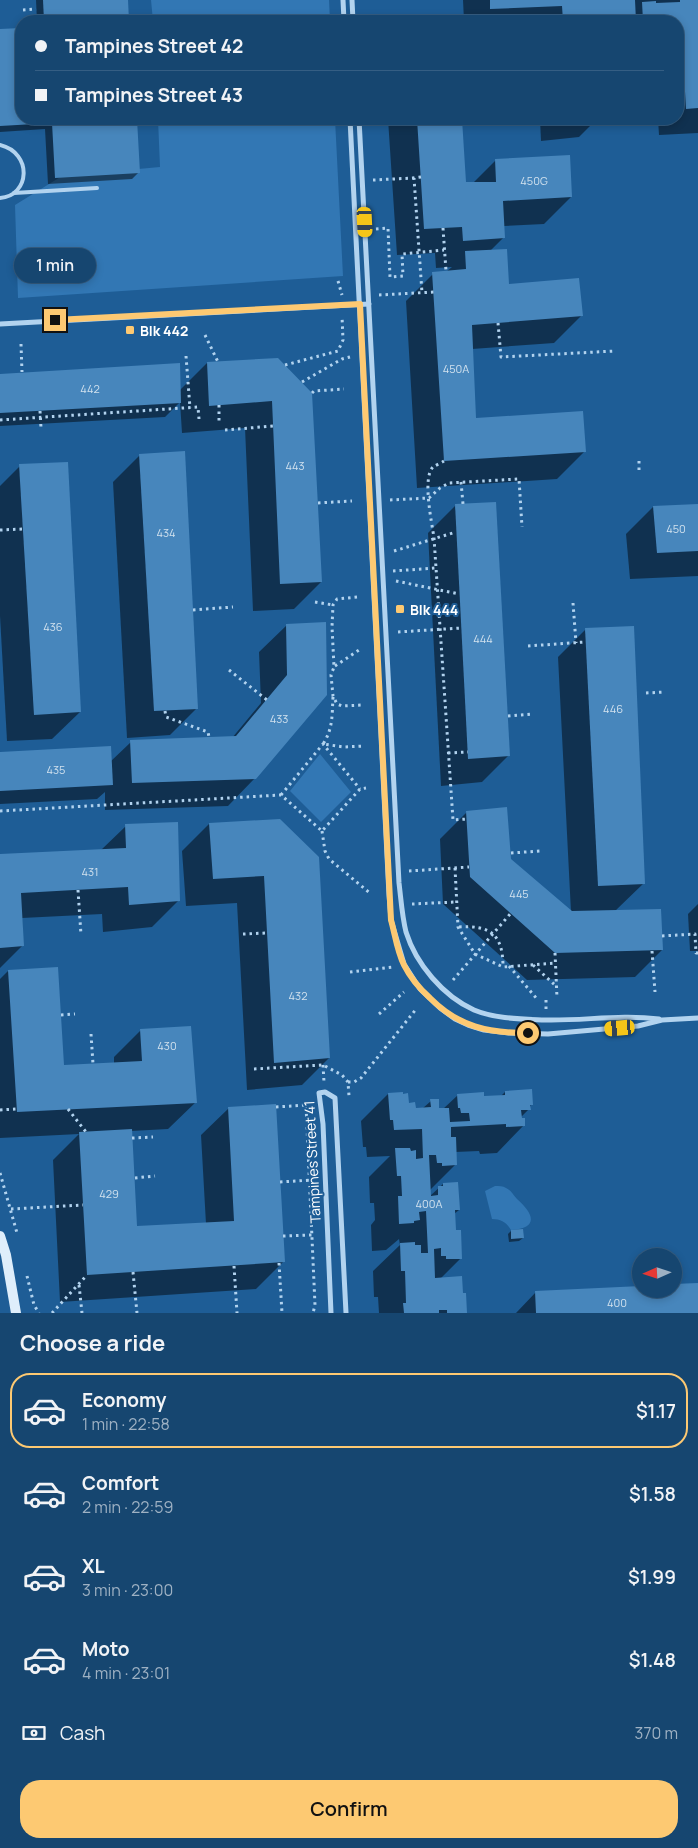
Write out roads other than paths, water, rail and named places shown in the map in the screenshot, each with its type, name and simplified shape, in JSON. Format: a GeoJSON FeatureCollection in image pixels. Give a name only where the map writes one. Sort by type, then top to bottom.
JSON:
{"type":"FeatureCollection","features":[{"type":"Feature","properties":{"kind":"main road"},"geometry":{"type":"LineString","coordinates":[[0,1236],[6,1255],[16,1313]]}},
{"type":"Feature","properties":{"kind":"street"},"geometry":{"type":"LineString","coordinates":[[343,0],[344,15]]}},
{"type":"Feature","properties":{"kind":"street"},"geometry":{"type":"LineString","coordinates":[[352,0],[353,15]]}},
{"type":"Feature","properties":{"kind":"street"},"geometry":{"type":"LineString","coordinates":[[350,125],[391,920],[404,964],[420,989],[440,1008],[455,1019],[484,1030],[548,1034],[638,1026],[662,1020],[698,1018]]}},
{"type":"Feature","properties":{"kind":"street"},"geometry":{"type":"LineString","coordinates":[[359,125],[399,871],[406,930],[413,949],[428,972],[451,996],[474,1010],[495,1016],[546,1020],[636,1016],[662,1020]]}},
{"type":"Feature","properties":{"kind":"street"},"geometry":{"type":"LineString","coordinates":[[0,324],[369,304]]}},
{"type":"Feature","properties":{"kind":"street","name":"Tampines Street 41"},"geometry":{"type":"LineString","coordinates":[[331,1313],[320,1093],[325,1092],[335,1098],[346,1313]]}},
{"type":"Feature","properties":{"kind":"lane"},"geometry":{"type":"LineString","coordinates":[[0,146],[8,147],[17,154],[23,163],[24,174],[21,185],[14,193]]}},
{"type":"Feature","properties":{"kind":"lane"},"geometry":{"type":"LineString","coordinates":[[0,198],[14,193],[97,188]]}},
{"type":"Feature","properties":{"kind":"lane"},"geometry":{"type":"LineString","coordinates":[[636,1016],[638,1026]]}},
{"type":"Feature","properties":{"kind":"place","name":"Blk 442"},"geometry":{"type":"Point","coordinates":[130,330]}},
{"type":"Feature","properties":{"kind":"place","name":"Blk 444"},"geometry":{"type":"Point","coordinates":[400,609]}}]}
